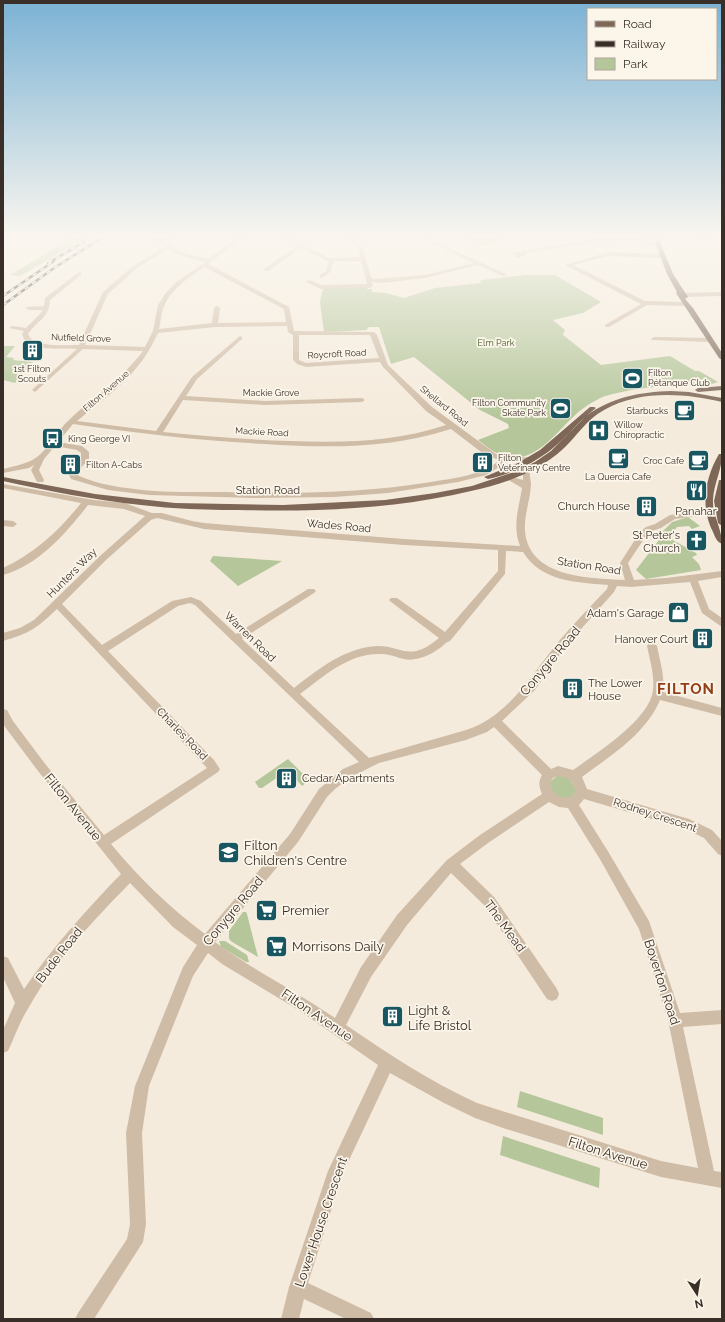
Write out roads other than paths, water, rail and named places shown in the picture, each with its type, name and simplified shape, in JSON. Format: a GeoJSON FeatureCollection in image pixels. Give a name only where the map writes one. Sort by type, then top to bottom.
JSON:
{"type":"FeatureCollection","features":[{"type":"Feature","properties":{"kind":"main road"},"geometry":{"type":"LineString","coordinates":[[685,299],[687,301],[686,304],[722,358]]}},
{"type":"Feature","properties":{"kind":"main road"},"geometry":{"type":"LineString","coordinates":[[589,414],[612,398],[634,392],[722,388]]}},
{"type":"Feature","properties":{"kind":"main road"},"geometry":{"type":"LineString","coordinates":[[589,414],[616,402],[648,395],[684,393],[722,400]]}},
{"type":"Feature","properties":{"kind":"main road","name":"Station Road"},"geometry":{"type":"LineString","coordinates":[[3,471],[40,480],[109,493],[170,499],[318,502],[405,495],[452,487],[499,474],[530,459],[550,447],[580,417],[589,414]]}},
{"type":"Feature","properties":{"kind":"main road","name":"Station Road"},"geometry":{"type":"LineString","coordinates":[[3,477],[106,498],[149,504],[211,507],[292,508],[361,505],[408,500],[461,491],[509,478],[526,470],[558,450],[568,441],[589,414]]}},
{"type":"Feature","properties":{"kind":"main road"},"geometry":{"type":"LineString","coordinates":[[722,456],[710,487],[708,499],[709,509],[715,530],[722,541]]}},
{"type":"Feature","properties":{"kind":"main road"},"geometry":{"type":"LineString","coordinates":[[722,482],[718,501],[722,523]]}},
{"type":"Feature","properties":{"kind":"street"},"geometry":{"type":"LineString","coordinates":[[11,328],[27,330],[44,315],[47,308],[47,299]]}},
{"type":"Feature","properties":{"kind":"street"},"geometry":{"type":"LineString","coordinates":[[35,390],[74,356],[80,348],[102,299]]}},
{"type":"Feature","properties":{"kind":"street","name":"Filton Avenue"},"geometry":{"type":"LineString","coordinates":[[3,477],[27,470],[39,461],[71,422],[119,382],[135,366],[147,349],[156,331],[161,305],[165,299]]}},
{"type":"Feature","properties":{"kind":"street"},"geometry":{"type":"LineString","coordinates":[[269,299],[287,308],[291,332],[296,334]]}},
{"type":"Feature","properties":{"kind":"street"},"geometry":{"type":"LineString","coordinates":[[637,299],[646,303],[686,304]]}},
{"type":"Feature","properties":{"kind":"street"},"geometry":{"type":"LineString","coordinates":[[606,326],[646,303]]}},
{"type":"Feature","properties":{"kind":"street"},"geometry":{"type":"LineString","coordinates":[[28,307],[47,308]]}},
{"type":"Feature","properties":{"kind":"street"},"geometry":{"type":"LineString","coordinates":[[215,325],[216,308]]}},
{"type":"Feature","properties":{"kind":"street"},"geometry":{"type":"LineString","coordinates":[[156,331],[215,325],[289,324]]}},
{"type":"Feature","properties":{"kind":"street","name":"Nutfield Grove"},"geometry":{"type":"LineString","coordinates":[[27,330],[25,337],[34,344],[80,348],[147,349]]}},
{"type":"Feature","properties":{"kind":"street","name":"Shellard Road"},"geometry":{"type":"LineString","coordinates":[[296,334],[372,333],[385,366],[416,396],[451,426],[497,458],[520,461],[530,459]]}},
{"type":"Feature","properties":{"kind":"street","name":"Roycroft Road"},"geometry":{"type":"LineString","coordinates":[[296,334],[296,360],[299,364],[306,365],[382,360]]}},
{"type":"Feature","properties":{"kind":"street"},"geometry":{"type":"LineString","coordinates":[[158,434],[194,378],[240,338]]}},
{"type":"Feature","properties":{"kind":"street"},"geometry":{"type":"LineString","coordinates":[[659,341],[710,340]]}},
{"type":"Feature","properties":{"kind":"street","name":"Mackie Grove"},"geometry":{"type":"LineString","coordinates":[[181,398],[266,403],[362,400]]}},
{"type":"Feature","properties":{"kind":"street","name":"Mackie Road"},"geometry":{"type":"LineString","coordinates":[[71,422],[158,434],[238,441],[347,445],[408,439],[451,426]]}},
{"type":"Feature","properties":{"kind":"street","name":"Station Road"},"geometry":{"type":"LineString","coordinates":[[53,443],[79,448],[85,452],[84,459],[72,473],[74,477],[82,481],[118,489],[170,494],[310,496],[383,492],[466,478],[495,468],[505,460]]}},
{"type":"Feature","properties":{"kind":"street"},"geometry":{"type":"LineString","coordinates":[[39,461],[35,472],[40,480]]}},
{"type":"Feature","properties":{"kind":"street","name":"Filton Avenue"},"geometry":{"type":"LineString","coordinates":[[3,471],[26,466],[39,461]]}},
{"type":"Feature","properties":{"kind":"street","name":"Station Road"},"geometry":{"type":"LineString","coordinates":[[526,470],[526,487],[520,517],[520,526],[526,549],[533,560],[545,570],[560,575],[631,584],[693,579],[722,574]]}},
{"type":"Feature","properties":{"kind":"street"},"geometry":{"type":"LineString","coordinates":[[509,478],[520,482],[526,487]]}},
{"type":"Feature","properties":{"kind":"street"},"geometry":{"type":"LineString","coordinates":[[3,486],[86,502],[125,506],[152,516]]}},
{"type":"Feature","properties":{"kind":"street"},"geometry":{"type":"LineString","coordinates":[[3,572],[24,563],[47,546],[64,529],[86,502]]}},
{"type":"Feature","properties":{"kind":"street"},"geometry":{"type":"LineString","coordinates":[[631,584],[624,563],[645,532],[673,517],[697,514],[709,509]]}},
{"type":"Feature","properties":{"kind":"street","name":"Wades Road"},"geometry":{"type":"LineString","coordinates":[[152,516],[166,516],[190,524],[204,526],[404,542],[526,549]]}},
{"type":"Feature","properties":{"kind":"street","name":"Hunters Way"},"geometry":{"type":"LineString","coordinates":[[3,637],[24,631],[37,623],[103,558],[152,516]]}},
{"type":"Feature","properties":{"kind":"street"},"geometry":{"type":"LineString","coordinates":[[3,524],[13,524]]}},
{"type":"Feature","properties":{"kind":"street"},"geometry":{"type":"LineString","coordinates":[[293,694],[336,664],[353,655],[382,650],[411,657],[427,651],[447,638],[502,572],[502,548]]}},
{"type":"Feature","properties":{"kind":"street"},"geometry":{"type":"LineString","coordinates":[[693,579],[705,611],[722,623]]}},
{"type":"Feature","properties":{"kind":"street","name":"Conygre Road"},"geometry":{"type":"LineString","coordinates":[[84,1319],[135,1242],[138,1224],[134,1133],[142,1086],[188,972],[206,944],[294,838],[323,794],[347,773],[367,763],[404,751],[466,735],[483,729],[495,721],[531,687],[563,643],[611,590],[614,583]]}},
{"type":"Feature","properties":{"kind":"street"},"geometry":{"type":"LineString","coordinates":[[235,639],[311,591]]}},
{"type":"Feature","properties":{"kind":"street","name":"Warren Road"},"geometry":{"type":"LineString","coordinates":[[102,650],[175,603],[191,600],[198,604],[367,763]]}},
{"type":"Feature","properties":{"kind":"street"},"geometry":{"type":"LineString","coordinates":[[394,600],[447,638]]}},
{"type":"Feature","properties":{"kind":"street","name":"Charles Road"},"geometry":{"type":"LineString","coordinates":[[57,604],[210,763],[214,769],[102,843]]}},
{"type":"Feature","properties":{"kind":"street"},"geometry":{"type":"LineString","coordinates":[[574,776],[602,756],[628,734],[648,713],[657,695],[658,683],[654,646]]}},
{"type":"Feature","properties":{"kind":"street"},"geometry":{"type":"LineString","coordinates":[[657,695],[722,712]]}},
{"type":"Feature","properties":{"kind":"street","name":"Filton Avenue"},"geometry":{"type":"LineString","coordinates":[[3,713],[35,759],[102,843],[130,874],[178,922],[206,944],[276,988],[387,1062],[449,1098],[475,1110],[503,1120],[661,1169],[722,1180]]}},
{"type":"Feature","properties":{"kind":"street"},"geometry":{"type":"LineString","coordinates":[[495,721],[549,774]]}},
{"type":"Feature","properties":{"kind":"street"},"geometry":{"type":"LineString","coordinates":[[558,771],[569,773],[574,776],[580,784],[581,793],[576,801],[571,803],[559,802],[549,796],[544,786],[546,778],[549,774],[558,771]]}},
{"type":"Feature","properties":{"kind":"street","name":"Rodney Crescent"},"geometry":{"type":"LineString","coordinates":[[581,793],[695,826],[708,834],[722,850]]}},
{"type":"Feature","properties":{"kind":"street"},"geometry":{"type":"LineString","coordinates":[[337,1028],[370,966],[402,920],[450,864],[484,839],[549,796]]}},
{"type":"Feature","properties":{"kind":"street","name":"Boverton Road"},"geometry":{"type":"LineString","coordinates":[[571,803],[605,856],[644,926],[675,1020],[708,1178]]}},
{"type":"Feature","properties":{"kind":"street","name":"The Mead"},"geometry":{"type":"LineString","coordinates":[[450,864],[489,901],[552,994]]}},
{"type":"Feature","properties":{"kind":"street","name":"Bude Road"},"geometry":{"type":"LineString","coordinates":[[3,1046],[23,1003],[55,955],[96,908],[130,874]]}},
{"type":"Feature","properties":{"kind":"street"},"geometry":{"type":"LineString","coordinates":[[3,963],[23,1003]]}},
{"type":"Feature","properties":{"kind":"street"},"geometry":{"type":"LineString","coordinates":[[675,1020],[722,1017]]}},
{"type":"Feature","properties":{"kind":"street","name":"Lower House Crescent"},"geometry":{"type":"LineString","coordinates":[[290,1319],[298,1287],[336,1171],[387,1062]]}},
{"type":"Feature","properties":{"kind":"street"},"geometry":{"type":"LineString","coordinates":[[298,1287],[365,1319]]}},
{"type":"Feature","properties":{"kind":"railway"},"geometry":{"type":"LineString","coordinates":[[3,305],[12,299]]}},
{"type":"Feature","properties":{"kind":"place","name":"1st Filton Scouts"},"geometry":{"type":"Point","coordinates":[32,350]}},
{"type":"Feature","properties":{"kind":"place","name":"Filton Pétanque Club"},"geometry":{"type":"Point","coordinates":[633,378]}},
{"type":"Feature","properties":{"kind":"place","name":"Filton Community Skate Park"},"geometry":{"type":"Point","coordinates":[561,408]}},
{"type":"Feature","properties":{"kind":"place","name":"Starbucks"},"geometry":{"type":"Point","coordinates":[684,411]}},
{"type":"Feature","properties":{"kind":"place","name":"Willow Chiropractic"},"geometry":{"type":"Point","coordinates":[599,430]}},
{"type":"Feature","properties":{"kind":"place","name":"King George VI"},"geometry":{"type":"Point","coordinates":[53,439]}},
{"type":"Feature","properties":{"kind":"place","name":"La Quercia Cafe"},"geometry":{"type":"Point","coordinates":[618,458]}},
{"type":"Feature","properties":{"kind":"place","name":"Croc Cafe"},"geometry":{"type":"Point","coordinates":[699,461]}},
{"type":"Feature","properties":{"kind":"place","name":"Filton Veterinary Centre"},"geometry":{"type":"Point","coordinates":[483,463]}},
{"type":"Feature","properties":{"kind":"place","name":"Filton A-Cabs"},"geometry":{"type":"Point","coordinates":[71,465]}},
{"type":"Feature","properties":{"kind":"place","name":"Panahar"},"geometry":{"type":"Point","coordinates":[696,491]}},
{"type":"Feature","properties":{"kind":"place","name":"Church House"},"geometry":{"type":"Point","coordinates":[646,506]}},
{"type":"Feature","properties":{"kind":"place","name":"St Peter's Church"},"geometry":{"type":"Point","coordinates":[696,541]}},
{"type":"Feature","properties":{"kind":"place","name":"Adam's Garage"},"geometry":{"type":"Point","coordinates":[679,613]}},
{"type":"Feature","properties":{"kind":"place","name":"Hanover Court"},"geometry":{"type":"Point","coordinates":[703,639]}},
{"type":"Feature","properties":{"kind":"place","name":"The Lower House"},"geometry":{"type":"Point","coordinates":[573,689]}},
{"type":"Feature","properties":{"kind":"place","name":"Cedar Apartments"},"geometry":{"type":"Point","coordinates":[286,778]}},
{"type":"Feature","properties":{"kind":"place","name":"Filton Children's Centre"},"geometry":{"type":"Point","coordinates":[229,852]}},
{"type":"Feature","properties":{"kind":"place","name":"Premier"},"geometry":{"type":"Point","coordinates":[267,910]}},
{"type":"Feature","properties":{"kind":"place","name":"Morrisons Daily"},"geometry":{"type":"Point","coordinates":[277,946]}},
{"type":"Feature","properties":{"kind":"place","name":"Light & Life Bristol"},"geometry":{"type":"Point","coordinates":[392,1017]}},
{"type":"Feature","properties":{"kind":"district","name":"FILTON"},"geometry":{"type":"Point","coordinates":[686,689]}},
{"type":"Feature","properties":{"kind":"park label","name":"Elm Park"},"geometry":{"type":"Point","coordinates":[496,343]}}]}
